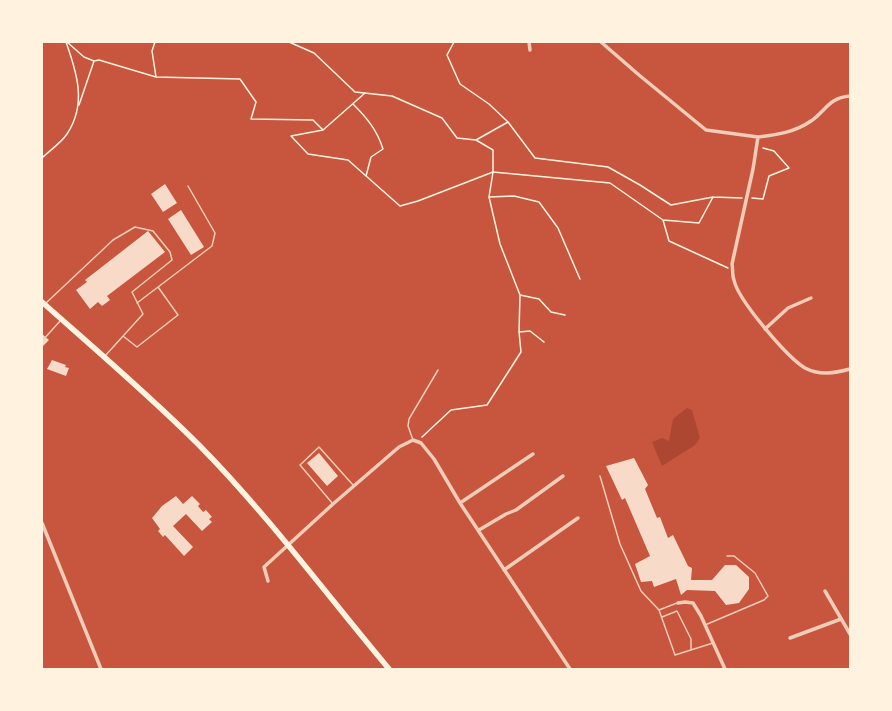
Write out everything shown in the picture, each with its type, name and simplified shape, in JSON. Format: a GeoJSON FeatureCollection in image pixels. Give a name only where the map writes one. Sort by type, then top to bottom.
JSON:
{"type":"FeatureCollection","features":[{"type":"Feature","properties":{"kind":"main road"},"geometry":{"type":"LineString","coordinates":[[43,303],[104,356],[198,445],[288,544],[389,669]]}},
{"type":"Feature","properties":{"kind":"street"},"geometry":{"type":"LineString","coordinates":[[529,42],[530,50]]}},
{"type":"Feature","properties":{"kind":"street"},"geometry":{"type":"LineString","coordinates":[[601,42],[639,76],[706,130],[758,137],[787,133],[812,120],[827,104],[850,96]]}},
{"type":"Feature","properties":{"kind":"street"},"geometry":{"type":"LineString","coordinates":[[758,137],[747,198],[732,264],[734,280],[741,296],[765,329],[805,368],[828,374],[850,369]]}},
{"type":"Feature","properties":{"kind":"street"},"geometry":{"type":"LineString","coordinates":[[765,329],[788,308],[811,298]]}},
{"type":"Feature","properties":{"kind":"street"},"geometry":{"type":"LineString","coordinates":[[268,581],[264,568],[288,544],[399,447],[413,440],[421,444],[434,459],[460,503],[570,669]]}},
{"type":"Feature","properties":{"kind":"street"},"geometry":{"type":"LineString","coordinates":[[460,503],[533,454]]}},
{"type":"Feature","properties":{"kind":"street"},"geometry":{"type":"LineString","coordinates":[[479,530],[525,504],[563,476]]}},
{"type":"Feature","properties":{"kind":"street"},"geometry":{"type":"LineString","coordinates":[[504,570],[578,518]]}},
{"type":"Feature","properties":{"kind":"street"},"geometry":{"type":"LineString","coordinates":[[42,523],[101,669]]}},
{"type":"Feature","properties":{"kind":"street"},"geometry":{"type":"LineString","coordinates":[[825,591],[850,634]]}},
{"type":"Feature","properties":{"kind":"street"},"geometry":{"type":"LineString","coordinates":[[678,603],[693,603],[725,669]]}},
{"type":"Feature","properties":{"kind":"street"},"geometry":{"type":"LineString","coordinates":[[790,638],[841,619]]}},
{"type":"Feature","properties":{"kind":"lane"},"geometry":{"type":"LineString","coordinates":[[137,302],[212,246],[215,233],[188,186]]}},
{"type":"Feature","properties":{"kind":"lane"},"geometry":{"type":"LineString","coordinates":[[43,303],[113,240],[136,227],[153,231],[170,252],[172,260],[132,292],[143,314],[104,356]]}},
{"type":"Feature","properties":{"kind":"lane"},"geometry":{"type":"LineString","coordinates":[[123,336],[137,347],[178,315],[158,287]]}},
{"type":"Feature","properties":{"kind":"lane"},"geometry":{"type":"LineString","coordinates":[[42,341],[62,320]]}},
{"type":"Feature","properties":{"kind":"lane"},"geometry":{"type":"LineString","coordinates":[[413,440],[408,426],[409,419],[438,370]]}},
{"type":"Feature","properties":{"kind":"lane"},"geometry":{"type":"LineString","coordinates":[[333,504],[300,464],[319,447],[354,486]]}},
{"type":"Feature","properties":{"kind":"lane"},"geometry":{"type":"LineString","coordinates":[[600,476],[620,544],[641,591],[659,610],[676,655],[713,643]]}},
{"type":"Feature","properties":{"kind":"lane"},"geometry":{"type":"LineString","coordinates":[[705,625],[764,600],[768,596],[755,573],[734,556],[727,556]]}},
{"type":"Feature","properties":{"kind":"lane"},"geometry":{"type":"LineString","coordinates":[[659,610],[678,603]]}},
{"type":"Feature","properties":{"kind":"lane"},"geometry":{"type":"LineString","coordinates":[[662,618],[677,611],[691,639],[691,649]]}},
{"type":"Feature","properties":{"kind":"path"},"geometry":{"type":"LineString","coordinates":[[67,42],[84,57],[94,61],[99,60],[156,77],[240,79],[256,102],[251,119],[313,120],[323,130]]}},
{"type":"Feature","properties":{"kind":"path"},"geometry":{"type":"LineString","coordinates":[[67,42],[79,83],[79,105]]}},
{"type":"Feature","properties":{"kind":"path"},"geometry":{"type":"LineString","coordinates":[[155,42],[152,51],[156,77]]}},
{"type":"Feature","properties":{"kind":"path"},"geometry":{"type":"LineString","coordinates":[[288,42],[314,53],[356,92],[392,96],[442,118],[457,138],[476,140],[493,150],[493,172],[489,197],[500,244],[520,294],[519,332],[521,352],[487,405],[451,410],[422,438]]}},
{"type":"Feature","properties":{"kind":"path"},"geometry":{"type":"LineString","coordinates":[[454,42],[447,55],[460,84],[489,104],[508,122],[535,158],[608,167],[671,205],[713,197],[747,198]]}},
{"type":"Feature","properties":{"kind":"path"},"geometry":{"type":"LineString","coordinates":[[42,158],[67,135],[94,61]]}},
{"type":"Feature","properties":{"kind":"path"},"geometry":{"type":"LineString","coordinates":[[365,93],[323,130],[291,136],[308,154],[348,160],[400,206],[418,201],[493,172],[610,183],[663,220],[699,223],[713,197]]}},
{"type":"Feature","properties":{"kind":"path"},"geometry":{"type":"LineString","coordinates":[[353,104],[371,121],[383,149],[371,157],[366,176]]}},
{"type":"Feature","properties":{"kind":"path"},"geometry":{"type":"LineString","coordinates":[[476,140],[508,122]]}},
{"type":"Feature","properties":{"kind":"path"},"geometry":{"type":"LineString","coordinates":[[756,198],[764,199],[769,176],[790,168],[774,152],[763,148]]}},
{"type":"Feature","properties":{"kind":"path"},"geometry":{"type":"LineString","coordinates":[[489,197],[514,196],[539,202],[558,228],[580,278]]}},
{"type":"Feature","properties":{"kind":"path"},"geometry":{"type":"LineString","coordinates":[[663,220],[669,241],[733,271]]}},
{"type":"Feature","properties":{"kind":"path"},"geometry":{"type":"LineString","coordinates":[[520,294],[539,299],[551,312],[565,314]]}},
{"type":"Feature","properties":{"kind":"path"},"geometry":{"type":"LineString","coordinates":[[519,332],[530,331],[544,342]]}},
{"type":"Feature","properties":{"kind":"shaded area"},"geometry":{"type":"Polygon","coordinates":[[[687,408],[692,410],[700,438],[695,445],[662,466],[652,442],[662,438],[669,441],[673,419],[687,408]]]}},
{"type":"Feature","properties":{"kind":"building"},"geometry":{"type":"Polygon","coordinates":[[[165,184],[177,203],[163,212],[151,194],[165,184]]]}},
{"type":"Feature","properties":{"kind":"building"},"geometry":{"type":"Polygon","coordinates":[[[181,210],[204,247],[191,255],[168,219],[181,210]]]}},
{"type":"Feature","properties":{"kind":"building"},"geometry":{"type":"Polygon","coordinates":[[[148,231],[165,252],[107,296],[110,300],[102,306],[98,302],[90,309],[76,290],[87,282],[85,280],[148,231]]]}},
{"type":"Feature","properties":{"kind":"building"},"geometry":{"type":"Polygon","coordinates":[[[42,334],[49,340],[42,347],[42,334]]]}},
{"type":"Feature","properties":{"kind":"building"},"geometry":{"type":"Polygon","coordinates":[[[52,360],[66,365],[65,367],[69,368],[66,376],[47,369],[52,360]]]}},
{"type":"Feature","properties":{"kind":"building"},"geometry":{"type":"Polygon","coordinates":[[[319,453],[338,476],[327,486],[307,463],[319,453]]]}},
{"type":"Feature","properties":{"kind":"building"},"geometry":{"type":"Polygon","coordinates":[[[634,458],[648,485],[645,489],[657,518],[660,517],[668,538],[673,535],[688,566],[692,568],[691,580],[712,580],[725,565],[736,565],[749,577],[749,589],[739,603],[726,605],[715,591],[687,590],[681,595],[676,579],[654,587],[652,581],[641,582],[635,564],[650,556],[625,498],[622,500],[606,466],[634,458]]]}},
{"type":"Feature","properties":{"kind":"building"},"geometry":{"type":"Polygon","coordinates":[[[176,496],[183,504],[192,496],[200,504],[198,506],[203,512],[206,510],[212,517],[209,519],[212,522],[202,531],[186,514],[173,526],[193,547],[184,556],[165,535],[163,537],[158,531],[160,529],[152,518],[162,506],[176,496]]]}}]}
